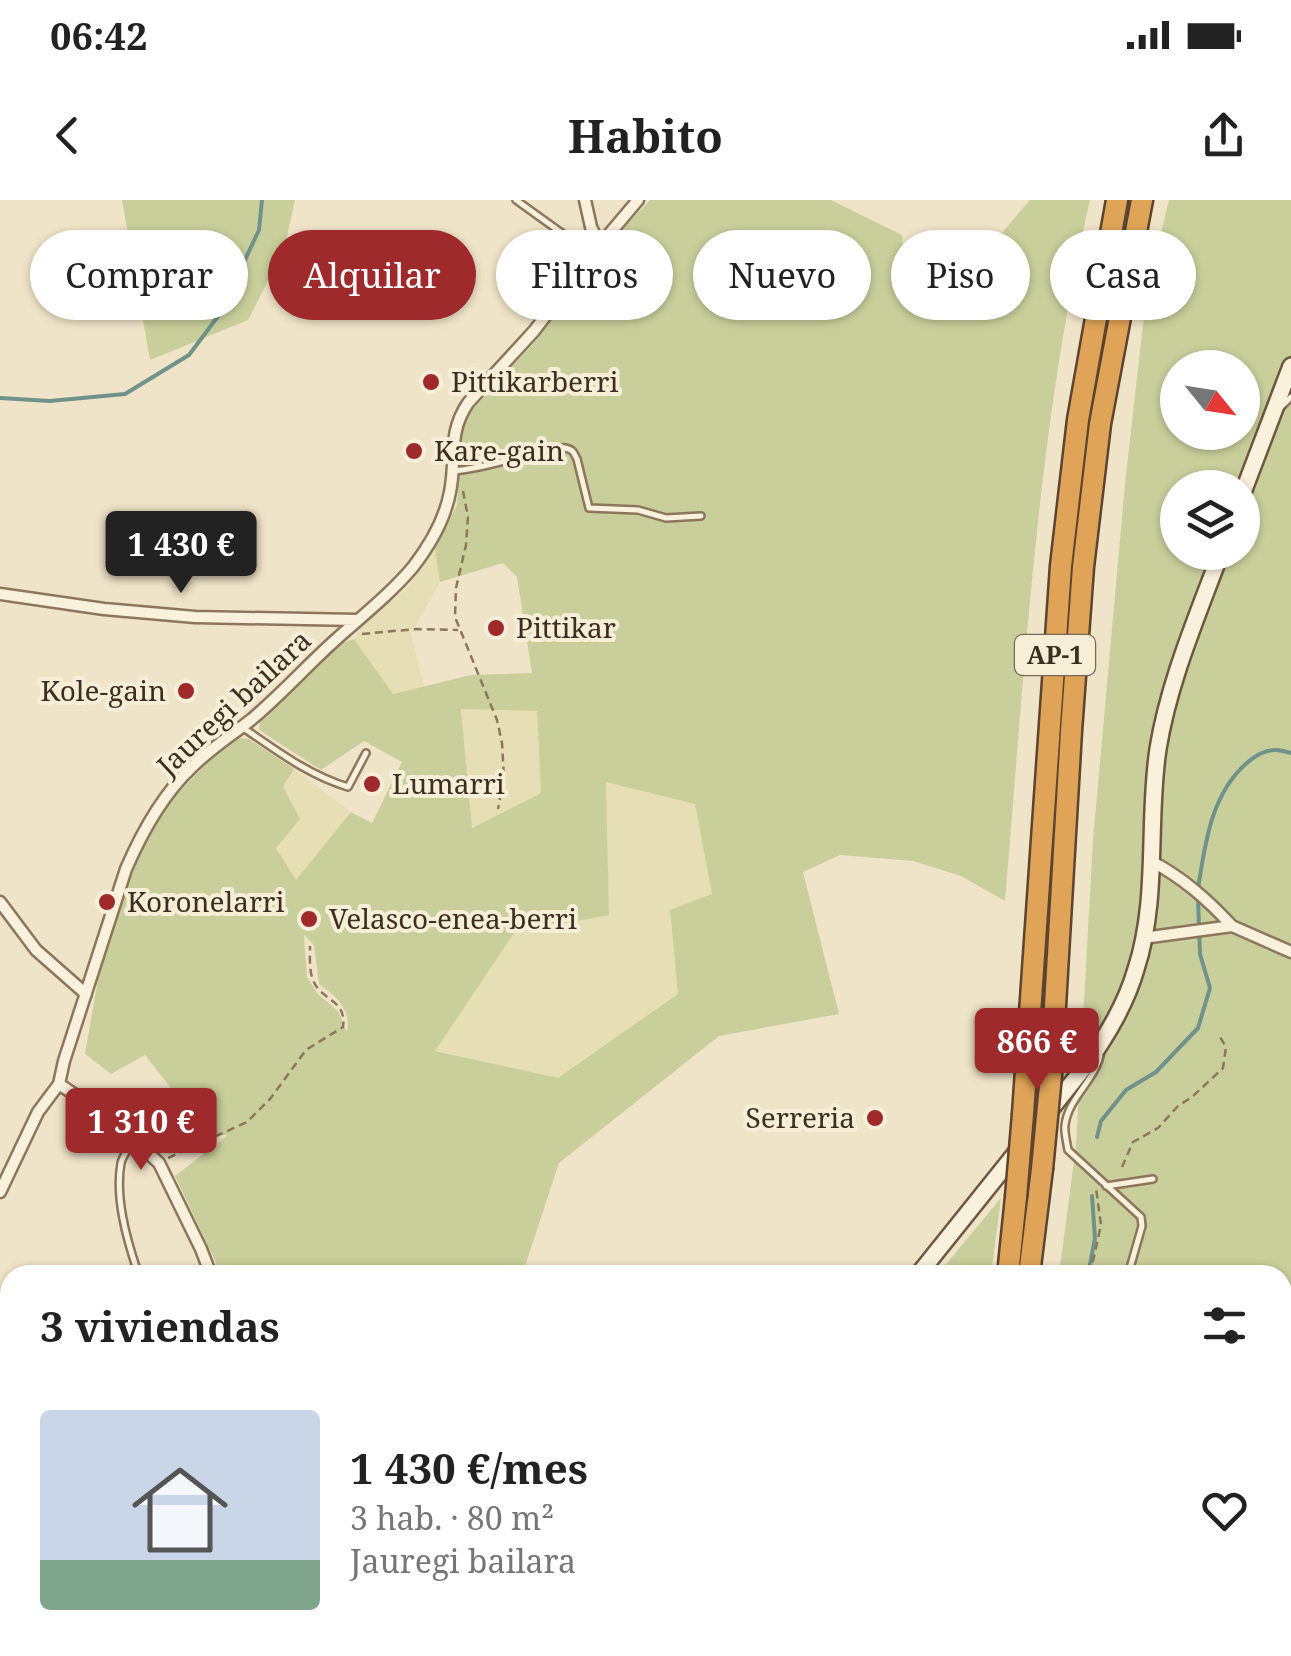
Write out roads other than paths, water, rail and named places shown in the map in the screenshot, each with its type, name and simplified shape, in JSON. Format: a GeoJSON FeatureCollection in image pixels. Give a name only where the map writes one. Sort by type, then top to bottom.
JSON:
{"type":"FeatureCollection","features":[{"type":"Feature","properties":{"kind":"highway","name":"AP-1"},"geometry":{"type":"LineString","coordinates":[[1009,1265],[1061,566],[1078,420],[1118,200]]}},
{"type":"Feature","properties":{"kind":"highway","name":"AP-1"},"geometry":{"type":"LineString","coordinates":[[1030,1265],[1045,1163],[1083,567],[1100,424],[1142,200]]}},
{"type":"Feature","properties":{"kind":"main road"},"geometry":{"type":"LineString","coordinates":[[1252,470],[1291,366]]}},
{"type":"Feature","properties":{"kind":"main road"},"geometry":{"type":"LineString","coordinates":[[926,1265],[1087,1064],[1131,984],[1143,938],[1155,776],[1165,715],[1214,570]]}},
{"type":"Feature","properties":{"kind":"street"},"geometry":{"type":"LineString","coordinates":[[585,200],[592,230]]}},
{"type":"Feature","properties":{"kind":"street","name":"Jauregi bailara"},"geometry":{"type":"LineString","coordinates":[[613,230],[638,200]]}},
{"type":"Feature","properties":{"kind":"street","name":"Jauregi bailara"},"geometry":{"type":"LineString","coordinates":[[0,1192],[38,1112],[59,1084],[126,869],[146,829],[182,778],[399,583],[416,563],[445,511],[460,415],[542,320]]}},
{"type":"Feature","properties":{"kind":"street","name":"Jauregi bailara"},"geometry":{"type":"LineString","coordinates":[[0,594],[196,617],[358,620]]}},
{"type":"Feature","properties":{"kind":"street"},"geometry":{"type":"LineString","coordinates":[[1151,860],[1205,897],[1232,926],[1291,952]]}},
{"type":"Feature","properties":{"kind":"street"},"geometry":{"type":"LineString","coordinates":[[0,902],[36,950],[86,994]]}},
{"type":"Feature","properties":{"kind":"street"},"geometry":{"type":"LineString","coordinates":[[1143,938],[1232,926]]}},
{"type":"Feature","properties":{"kind":"street"},"geometry":{"type":"LineString","coordinates":[[59,1084],[115,1122],[158,1163],[207,1265]]}},
{"type":"Feature","properties":{"kind":"lane"},"geometry":{"type":"LineString","coordinates":[[516,200],[564,230]]}},
{"type":"Feature","properties":{"kind":"lane"},"geometry":{"type":"LineString","coordinates":[[1274,411],[1291,397]]}},
{"type":"Feature","properties":{"kind":"lane"},"geometry":{"type":"LineString","coordinates":[[452,471],[568,448],[577,458],[589,508],[638,510],[666,518],[700,516]]}},
{"type":"Feature","properties":{"kind":"lane"},"geometry":{"type":"LineString","coordinates":[[242,726],[302,767],[348,787],[366,753]]}},
{"type":"Feature","properties":{"kind":"lane"},"geometry":{"type":"LineString","coordinates":[[1104,1039],[1097,1068],[1064,1125],[1067,1151],[1140,1217],[1142,1226],[1131,1265]]}},
{"type":"Feature","properties":{"kind":"lane"},"geometry":{"type":"LineString","coordinates":[[135,1138],[122,1162],[121,1183],[122,1211],[135,1265]]}},
{"type":"Feature","properties":{"kind":"lane"},"geometry":{"type":"LineString","coordinates":[[1004,1171],[1045,1163]]}},
{"type":"Feature","properties":{"kind":"lane"},"geometry":{"type":"LineString","coordinates":[[1105,1186],[1152,1179]]}},
{"type":"Feature","properties":{"kind":"waterway"},"geometry":{"type":"LineString","coordinates":[[0,398],[50,401],[125,394],[189,355],[219,315],[259,230],[262,200]]}},
{"type":"Feature","properties":{"kind":"waterway"},"geometry":{"type":"LineString","coordinates":[[1198,889],[1212,820],[1226,789],[1257,755],[1272,750],[1291,753]]}},
{"type":"Feature","properties":{"kind":"waterway"},"geometry":{"type":"LineString","coordinates":[[1097,1137],[1101,1121],[1126,1090],[1156,1072],[1198,1028],[1210,988],[1200,954],[1198,899]]}},
{"type":"Feature","properties":{"kind":"waterway"},"geometry":{"type":"LineString","coordinates":[[1090,1265],[1095,1238],[1092,1196]]}},
{"type":"Feature","properties":{"kind":"place","name":"Pittikarberri"},"geometry":{"type":"Point","coordinates":[431,382]}},
{"type":"Feature","properties":{"kind":"place","name":"Kare-gain"},"geometry":{"type":"Point","coordinates":[414,451]}},
{"type":"Feature","properties":{"kind":"place","name":"Pittikar"},"geometry":{"type":"Point","coordinates":[496,628]}},
{"type":"Feature","properties":{"kind":"place","name":"Kole-gain"},"geometry":{"type":"Point","coordinates":[186,691]}},
{"type":"Feature","properties":{"kind":"place","name":"Lumarri"},"geometry":{"type":"Point","coordinates":[372,784]}},
{"type":"Feature","properties":{"kind":"place","name":"Koronelarri"},"geometry":{"type":"Point","coordinates":[107,902]}},
{"type":"Feature","properties":{"kind":"place","name":"Velasco-enea-berri"},"geometry":{"type":"Point","coordinates":[309,919]}},
{"type":"Feature","properties":{"kind":"place","name":"Serreria"},"geometry":{"type":"Point","coordinates":[875,1118]}}]}
